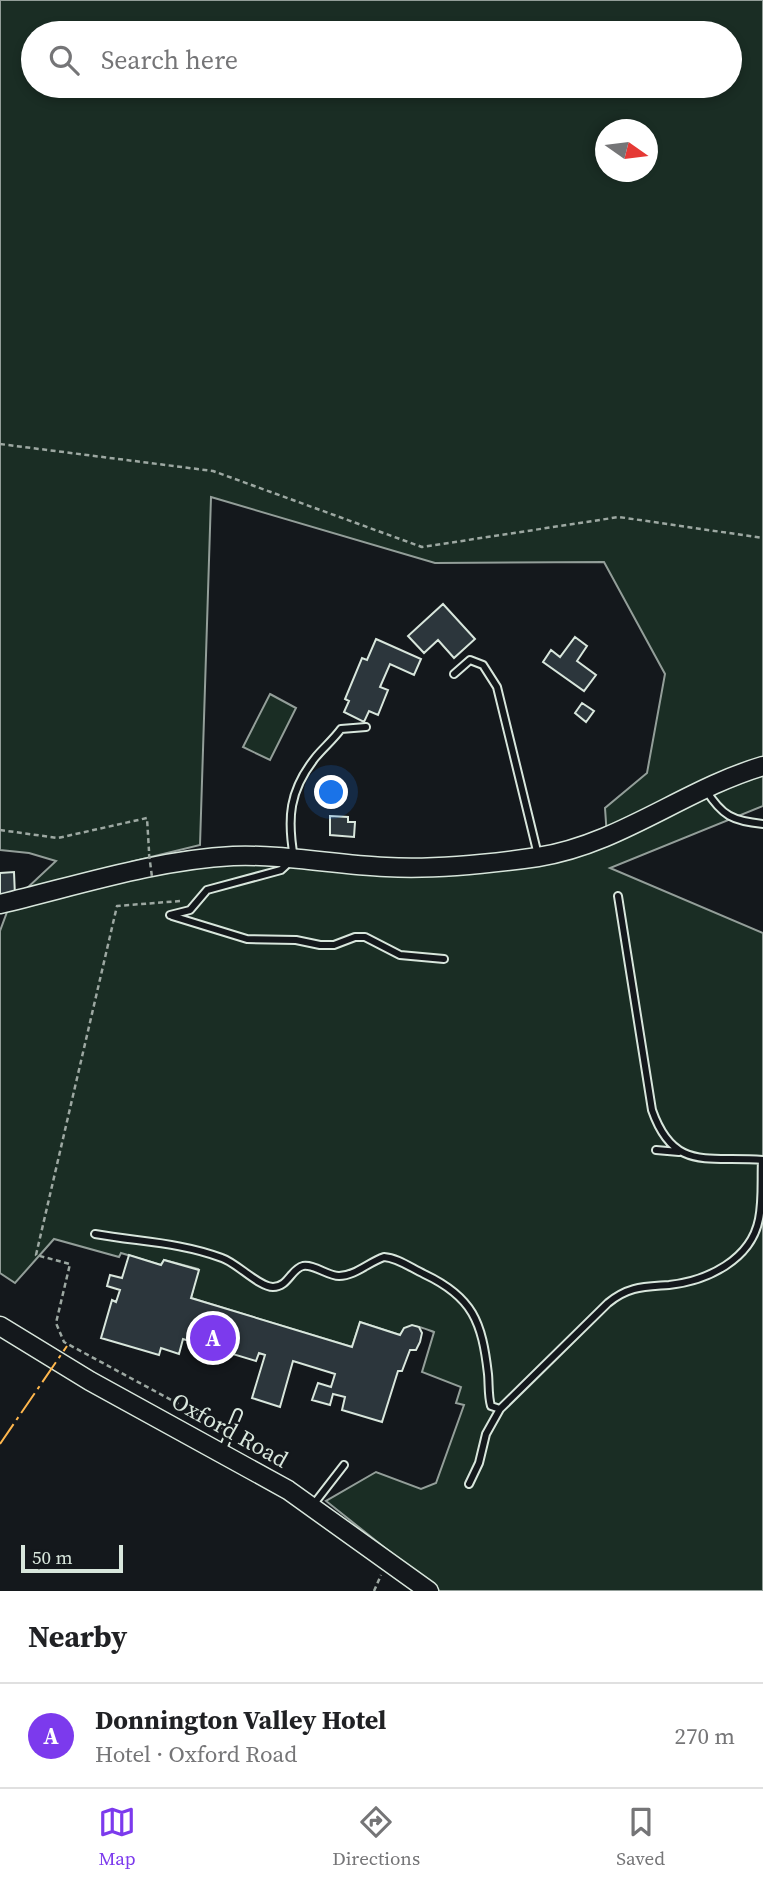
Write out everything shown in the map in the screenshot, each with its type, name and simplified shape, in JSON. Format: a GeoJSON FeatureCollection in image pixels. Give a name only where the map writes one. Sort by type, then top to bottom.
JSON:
{"type":"FeatureCollection","features":[{"type":"Feature","properties":{"kind":"main road"},"geometry":{"type":"LineString","coordinates":[[0,904],[138,871],[232,856],[294,858],[413,868],[539,857],[611,836],[705,788],[763,766]]}},
{"type":"Feature","properties":{"kind":"main road","name":"Oxford Road"},"geometry":{"type":"LineString","coordinates":[[0,1326],[90,1381],[313,1506],[429,1591]]}},
{"type":"Feature","properties":{"kind":"lane"},"geometry":{"type":"LineString","coordinates":[[454,674],[470,660],[483,665],[497,687],[539,857]]}},
{"type":"Feature","properties":{"kind":"lane"},"geometry":{"type":"LineString","coordinates":[[366,727],[341,729],[312,761],[295,792],[289,818],[294,858],[281,870],[207,890],[191,910],[170,915],[247,939],[296,940],[327,945],[365,936],[400,955],[444,959]]}},
{"type":"Feature","properties":{"kind":"lane"},"geometry":{"type":"LineString","coordinates":[[705,788],[716,806],[726,815],[743,822],[763,824]]}},
{"type":"Feature","properties":{"kind":"lane"},"geometry":{"type":"LineString","coordinates":[[618,896],[652,1110],[663,1135],[679,1152]]}},
{"type":"Feature","properties":{"kind":"lane"},"geometry":{"type":"LineString","coordinates":[[469,1484],[479,1463],[486,1434],[500,1409],[620,1293],[632,1288],[699,1280],[715,1273],[746,1248],[759,1222],[762,1160],[705,1158],[656,1150]]}},
{"type":"Feature","properties":{"kind":"lane"},"geometry":{"type":"LineString","coordinates":[[95,1234],[150,1240],[204,1252],[225,1259],[266,1286],[274,1287],[283,1284],[299,1268],[306,1265],[337,1276],[384,1257],[399,1261],[443,1283],[460,1295],[469,1307],[481,1336],[491,1406],[500,1409]]}},
{"type":"Feature","properties":{"kind":"lane"},"geometry":{"type":"LineString","coordinates":[[221,1453],[232,1433],[238,1413]]}},
{"type":"Feature","properties":{"kind":"lane"},"geometry":{"type":"LineString","coordinates":[[313,1506],[344,1465]]}},
{"type":"Feature","properties":{"kind":"path"},"geometry":{"type":"LineString","coordinates":[[0,444],[213,471],[422,547],[618,517],[763,538]]}},
{"type":"Feature","properties":{"kind":"path"},"geometry":{"type":"LineString","coordinates":[[0,830],[58,838],[147,818],[152,877]]}},
{"type":"Feature","properties":{"kind":"path"},"geometry":{"type":"LineString","coordinates":[[200,900],[117,906],[36,1255],[70,1264],[57,1323],[64,1342],[232,1433]]}},
{"type":"Feature","properties":{"kind":"green space"},"geometry":{"type":"Polygon","coordinates":[[[0,0],[763,0],[763,806],[610,868],[763,933],[763,1591],[439,1591],[326,1501],[376,1472],[421,1489],[436,1483],[464,1405],[456,1403],[461,1387],[422,1372],[434,1332],[411,1327],[400,1335],[360,1322],[352,1347],[191,1298],[198,1269],[164,1260],[161,1265],[121,1253],[119,1257],[54,1239],[15,1283],[0,1273],[0,931],[10,904],[56,861],[29,853],[0,850],[0,0]],[[211,497],[200,845],[130,862],[128,877],[202,859],[432,867],[607,837],[605,808],[647,773],[665,674],[604,562],[435,563],[211,497]]]}},
{"type":"Feature","properties":{"kind":"green space"},"geometry":{"type":"Polygon","coordinates":[[[270,694],[296,708],[270,760],[243,747],[270,694]]]}},
{"type":"Feature","properties":{"kind":"building"},"geometry":{"type":"Polygon","coordinates":[[[443,604],[475,639],[454,658],[438,640],[424,653],[408,636],[443,604]]]}},
{"type":"Feature","properties":{"kind":"building"},"geometry":{"type":"Polygon","coordinates":[[[575,637],[587,646],[577,661],[596,675],[584,691],[543,662],[551,650],[560,657],[575,637]]]}},
{"type":"Feature","properties":{"kind":"building"},"geometry":{"type":"Polygon","coordinates":[[[376,639],[421,659],[414,675],[390,664],[380,687],[388,690],[378,715],[369,711],[364,722],[344,712],[349,701],[345,699],[362,658],[367,660],[376,639]]]}},
{"type":"Feature","properties":{"kind":"building"},"geometry":{"type":"Polygon","coordinates":[[[582,703],[594,711],[586,722],[575,713],[582,703]]]}},
{"type":"Feature","properties":{"kind":"building"},"geometry":{"type":"Polygon","coordinates":[[[330,816],[348,817],[348,822],[355,822],[354,837],[330,835],[330,816]]]}},
{"type":"Feature","properties":{"kind":"building"},"geometry":{"type":"Polygon","coordinates":[[[14,872],[15,896],[0,897],[0,873],[14,872]]]}},
{"type":"Feature","properties":{"kind":"building"},"geometry":{"type":"Polygon","coordinates":[[[129,1255],[161,1265],[164,1260],[199,1270],[191,1298],[352,1347],[360,1322],[400,1335],[404,1328],[412,1325],[419,1327],[422,1333],[420,1342],[416,1350],[410,1350],[402,1371],[398,1371],[382,1422],[342,1410],[345,1397],[333,1394],[330,1405],[312,1400],[318,1383],[331,1387],[335,1374],[293,1361],[280,1407],[252,1398],[265,1355],[259,1353],[256,1361],[183,1339],[179,1354],[161,1348],[159,1355],[101,1338],[112,1300],[116,1302],[120,1290],[107,1286],[110,1275],[122,1278],[129,1255]]]}},
{"type":"Feature","properties":{"kind":"power"},"geometry":{"type":"LineString","coordinates":[[0,1444],[67,1346]]}},
{"type":"Feature","properties":{"kind":"place","name":"Donnington Valley Hotel"},"geometry":{"type":"Point","coordinates":[213,1338]}}]}
